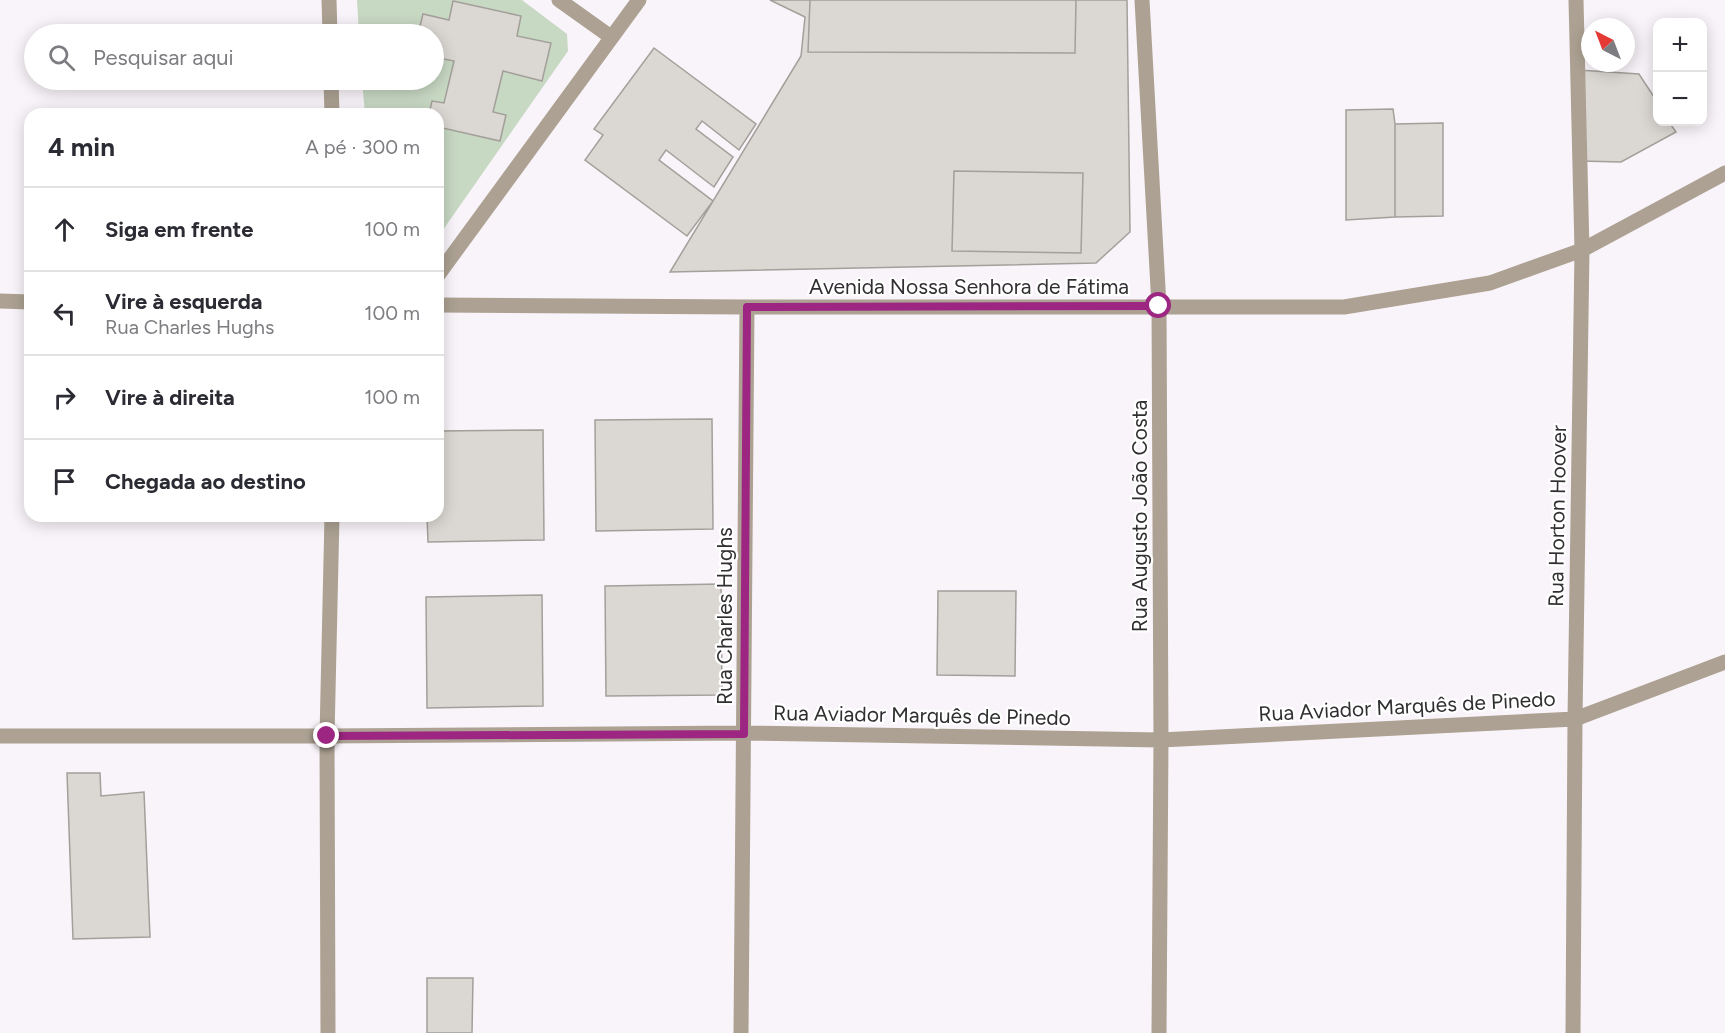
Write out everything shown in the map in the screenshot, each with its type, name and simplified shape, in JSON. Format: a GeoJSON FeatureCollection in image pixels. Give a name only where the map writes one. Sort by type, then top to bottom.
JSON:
{"type":"FeatureCollection","features":[{"type":"Feature","properties":{"kind":"street"},"geometry":{"type":"LineString","coordinates":[[329,0],[330,24]]}},
{"type":"Feature","properties":{"kind":"street"},"geometry":{"type":"LineString","coordinates":[[559,0],[611,37]]}},
{"type":"Feature","properties":{"kind":"street"},"geometry":{"type":"LineString","coordinates":[[444,267],[639,0]]}},
{"type":"Feature","properties":{"kind":"street","name":"Rua Augusto João Costa"},"geometry":{"type":"LineString","coordinates":[[1142,0],[1159,306],[1161,740],[1159,1033]]}},
{"type":"Feature","properties":{"kind":"street","name":"Rua Horton Hoover"},"geometry":{"type":"LineString","coordinates":[[1573,1033],[1582,250],[1576,0]]}},
{"type":"Feature","properties":{"kind":"street"},"geometry":{"type":"LineString","coordinates":[[331,90],[332,108]]}},
{"type":"Feature","properties":{"kind":"street","name":"Avenida Nossa Senhora de Fátima"},"geometry":{"type":"LineString","coordinates":[[444,305],[1344,307],[1490,283],[1582,250],[1725,173]]}},
{"type":"Feature","properties":{"kind":"street"},"geometry":{"type":"LineString","coordinates":[[0,301],[24,302]]}},
{"type":"Feature","properties":{"kind":"street","name":"Rua Charles Hughs"},"geometry":{"type":"LineString","coordinates":[[741,1033],[747,307]]}},
{"type":"Feature","properties":{"kind":"street"},"geometry":{"type":"LineString","coordinates":[[328,1033],[327,736],[332,522]]}},
{"type":"Feature","properties":{"kind":"street","name":"Rua Aviador Marquês de Pinedo"},"geometry":{"type":"LineString","coordinates":[[0,736],[744,734],[1161,740],[1575,719],[1725,662]]}},
{"type":"Feature","properties":{"kind":"green space"},"geometry":{"type":"Polygon","coordinates":[[[357,0],[522,0],[567,34],[568,51],[444,228],[444,108],[364,108],[363,90],[444,90],[444,24],[358,24],[357,0]]]}},
{"type":"Feature","properties":{"kind":"building"},"geometry":{"type":"Polygon","coordinates":[[[770,0],[1127,0],[1130,232],[1096,263],[670,272],[801,56],[805,17],[770,0]]]}},
{"type":"Feature","properties":{"kind":"building"},"geometry":{"type":"Polygon","coordinates":[[[810,0],[1076,0],[1075,53],[808,52],[810,0]]]}},
{"type":"Feature","properties":{"kind":"building"},"geometry":{"type":"Polygon","coordinates":[[[453,1],[521,16],[517,36],[551,43],[542,81],[503,71],[493,112],[506,115],[500,141],[444,128],[444,108],[430,108],[432,101],[444,103],[454,61],[444,59],[444,24],[420,24],[423,14],[449,20],[453,1]]]}},
{"type":"Feature","properties":{"kind":"building"},"geometry":{"type":"Polygon","coordinates":[[[654,48],[756,124],[739,150],[702,121],[696,129],[733,157],[714,187],[666,150],[659,160],[713,201],[687,236],[585,160],[603,135],[594,129],[654,48]]]}},
{"type":"Feature","properties":{"kind":"building"},"geometry":{"type":"Polygon","coordinates":[[[1578,70],[1639,74],[1653,95],[1653,126],[1672,126],[1676,132],[1621,162],[1580,161],[1578,70]]]}},
{"type":"Feature","properties":{"kind":"building"},"geometry":{"type":"Polygon","coordinates":[[[1393,109],[1395,217],[1346,220],[1346,110],[1393,109]]]}},
{"type":"Feature","properties":{"kind":"building"},"geometry":{"type":"Polygon","coordinates":[[[1443,123],[1443,216],[1395,217],[1395,124],[1443,123]]]}},
{"type":"Feature","properties":{"kind":"building"},"geometry":{"type":"Polygon","coordinates":[[[954,171],[1083,173],[1081,253],[952,251],[954,171]]]}},
{"type":"Feature","properties":{"kind":"building"},"geometry":{"type":"Polygon","coordinates":[[[712,419],[713,529],[596,531],[595,420],[712,419]]]}},
{"type":"Feature","properties":{"kind":"building"},"geometry":{"type":"Polygon","coordinates":[[[543,430],[544,540],[428,542],[427,522],[444,522],[444,431],[543,430]]]}},
{"type":"Feature","properties":{"kind":"building"},"geometry":{"type":"Polygon","coordinates":[[[721,584],[722,695],[606,696],[605,586],[721,584]]]}},
{"type":"Feature","properties":{"kind":"building"},"geometry":{"type":"Polygon","coordinates":[[[938,591],[1016,591],[1015,676],[937,675],[938,591]]]}},
{"type":"Feature","properties":{"kind":"building"},"geometry":{"type":"Polygon","coordinates":[[[542,595],[543,706],[427,708],[426,597],[542,595]]]}},
{"type":"Feature","properties":{"kind":"building"},"geometry":{"type":"Polygon","coordinates":[[[67,773],[100,773],[101,796],[144,792],[150,937],[73,939],[67,773]]]}},
{"type":"Feature","properties":{"kind":"building"},"geometry":{"type":"Polygon","coordinates":[[[427,978],[473,978],[472,1033],[427,1033],[427,978]]]}},
{"type":"Feature","properties":{"kind":"route"},"geometry":{"type":"LineString","coordinates":[[327,736],[744,734],[747,307],[1159,306]]}}]}
